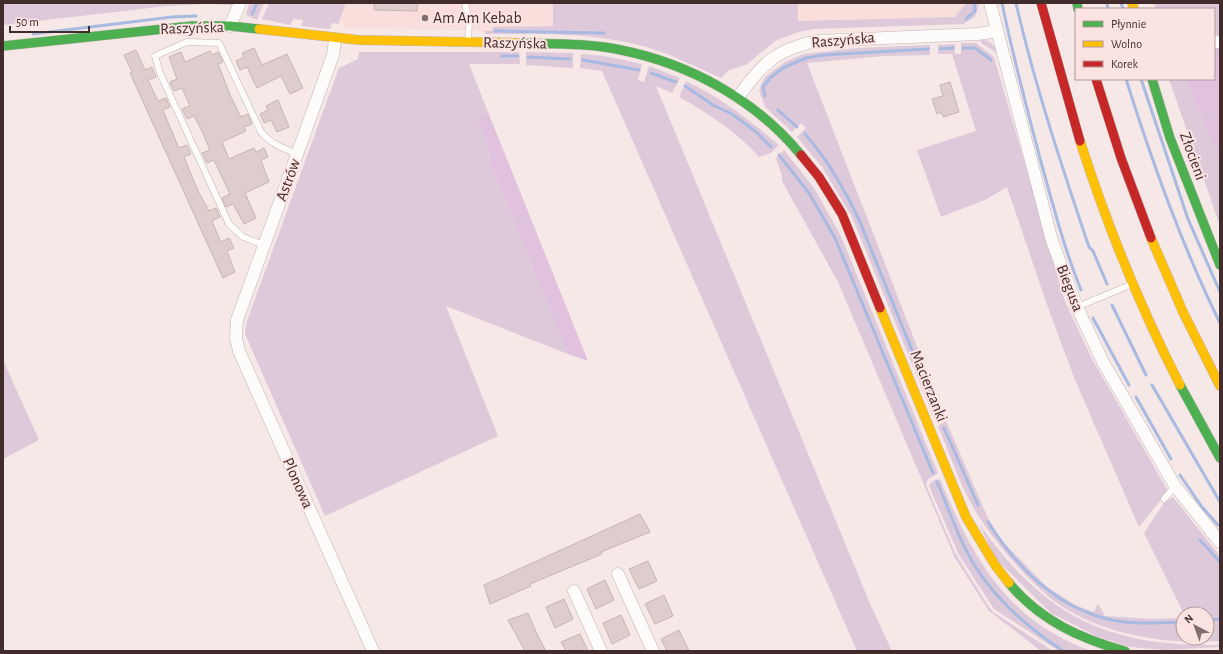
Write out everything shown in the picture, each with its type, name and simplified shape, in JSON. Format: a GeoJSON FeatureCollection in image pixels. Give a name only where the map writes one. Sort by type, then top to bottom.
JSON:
{"type":"FeatureCollection","features":[{"type":"Feature","properties":{"kind":"main road"},"geometry":{"type":"LineString","coordinates":[[1041,3],[1057,69],[1078,139],[1106,222],[1131,284],[1165,358],[1197,419],[1220,458]]}},
{"type":"Feature","properties":{"kind":"main road","name":"Raszyńska"},"geometry":{"type":"LineString","coordinates":[[3,46],[149,29],[192,26],[230,26],[335,39],[578,44],[629,50],[649,55],[688,70],[738,97]]}},
{"type":"Feature","properties":{"kind":"main road"},"geometry":{"type":"LineString","coordinates":[[1096,80],[1118,150],[1154,247],[1189,324],[1220,386]]}},
{"type":"Feature","properties":{"kind":"main road","name":"Złocieni"},"geometry":{"type":"LineString","coordinates":[[1152,80],[1173,144],[1220,265]]}},
{"type":"Feature","properties":{"kind":"main road","name":"Macierzanki"},"geometry":{"type":"LineString","coordinates":[[738,97],[776,129],[806,160],[826,187],[842,214],[966,517],[993,564],[1010,586],[1048,618],[1085,638],[1125,651]]}},
{"type":"Feature","properties":{"kind":"street"},"geometry":{"type":"LineString","coordinates":[[230,26],[240,3]]}},
{"type":"Feature","properties":{"kind":"street","name":"Biegusa"},"geometry":{"type":"LineString","coordinates":[[990,3],[1052,241],[1076,307],[1104,362],[1175,486],[1220,542]]}},
{"type":"Feature","properties":{"kind":"street","name":"Raszyńska"},"geometry":{"type":"LineString","coordinates":[[738,97],[759,68],[770,59],[797,45],[817,41],[978,34],[997,31]]}},
{"type":"Feature","properties":{"kind":"street","name":"Astrów"},"geometry":{"type":"LineString","coordinates":[[234,318],[264,245],[298,154],[333,55],[335,39]]}},
{"type":"Feature","properties":{"kind":"street","name":"Plonowa"},"geometry":{"type":"LineString","coordinates":[[234,318],[239,351],[373,651]]}},
{"type":"Feature","properties":{"kind":"street"},"geometry":{"type":"LineString","coordinates":[[618,574],[653,651]]}},
{"type":"Feature","properties":{"kind":"street"},"geometry":{"type":"LineString","coordinates":[[574,591],[601,651]]}},
{"type":"Feature","properties":{"kind":"lane"},"geometry":{"type":"LineString","coordinates":[[465,3],[469,21],[468,42]]}},
{"type":"Feature","properties":{"kind":"lane"},"geometry":{"type":"LineString","coordinates":[[264,245],[242,237],[229,224],[160,73],[155,56],[187,42],[219,43],[262,132],[266,137],[280,147],[298,154]]}},
{"type":"Feature","properties":{"kind":"lane"},"geometry":{"type":"LineString","coordinates":[[1076,307],[1131,284]]}},
{"type":"Feature","properties":{"kind":"lane"},"geometry":{"type":"LineString","coordinates":[[1164,499],[1175,486]]}},
{"type":"Feature","properties":{"kind":"shaded area"},"geometry":{"type":"Polygon","coordinates":[[[3,3],[233,3],[232,5],[208,4],[167,6],[3,25],[3,3]]]}},
{"type":"Feature","properties":{"kind":"shaded area"},"geometry":{"type":"Polygon","coordinates":[[[247,3],[264,3],[257,20],[248,16],[246,13],[249,4],[247,3]]]}},
{"type":"Feature","properties":{"kind":"shaded area"},"geometry":{"type":"Polygon","coordinates":[[[269,3],[346,3],[338,24],[332,23],[330,29],[301,26],[303,20],[293,19],[290,25],[262,19],[269,3]]]}},
{"type":"Feature","properties":{"kind":"shaded area"},"geometry":{"type":"Polygon","coordinates":[[[346,3],[553,3],[554,26],[493,27],[492,31],[341,28],[343,24],[338,24],[346,3]]]}},
{"type":"Feature","properties":{"kind":"shaded area"},"geometry":{"type":"Polygon","coordinates":[[[553,3],[798,3],[798,21],[955,17],[966,3],[979,4],[975,17],[963,24],[814,29],[799,32],[775,41],[746,65],[729,70],[721,78],[660,51],[620,41],[563,35],[486,34],[483,31],[492,31],[493,27],[553,26],[553,3]]]}},
{"type":"Feature","properties":{"kind":"shaded area"},"geometry":{"type":"Polygon","coordinates":[[[798,3],[966,4],[955,17],[797,21],[798,3]]]}},
{"type":"Feature","properties":{"kind":"shaded area"},"geometry":{"type":"Polygon","coordinates":[[[1154,3],[1220,3],[1220,35],[1215,35],[1215,8],[1156,8],[1154,3]]]}},
{"type":"Feature","properties":{"kind":"shaded area"},"geometry":{"type":"Polygon","coordinates":[[[981,40],[987,40],[991,43],[995,47],[997,53],[981,43],[981,40]]]}},
{"type":"Feature","properties":{"kind":"shaded area"},"geometry":{"type":"Polygon","coordinates":[[[961,43],[976,43],[994,57],[1064,299],[1091,357],[1168,491],[1139,527],[1075,380],[1046,302],[1007,187],[987,199],[941,217],[917,150],[976,131],[952,54],[938,54],[938,45],[955,44],[955,54],[961,54],[961,43]]]}},
{"type":"Feature","properties":{"kind":"shaded area"},"geometry":{"type":"Polygon","coordinates":[[[930,45],[930,55],[884,56],[807,63],[944,416],[935,420],[852,217],[822,167],[797,137],[806,128],[801,123],[792,132],[765,107],[759,90],[764,78],[771,72],[785,62],[804,54],[857,48],[930,45]]]}},
{"type":"Feature","properties":{"kind":"shaded area"},"geometry":{"type":"Polygon","coordinates":[[[1215,48],[1220,48],[1220,159],[1185,80],[1215,80],[1215,48]]]}},
{"type":"Feature","properties":{"kind":"shaded area"},"geometry":{"type":"Polygon","coordinates":[[[359,52],[519,52],[520,64],[469,64],[488,112],[480,117],[478,122],[489,149],[490,163],[568,354],[446,306],[498,436],[325,516],[245,334],[247,321],[339,68],[358,59],[359,52]]]}},
{"type":"Feature","properties":{"kind":"shaded area"},"geometry":{"type":"Polygon","coordinates":[[[526,52],[573,53],[573,68],[526,65],[526,52]]]}},
{"type":"Feature","properties":{"kind":"shaded area"},"geometry":{"type":"Polygon","coordinates":[[[581,54],[605,56],[642,64],[638,80],[644,82],[649,66],[680,78],[672,93],[656,86],[871,606],[892,651],[857,651],[602,71],[580,68],[581,54]]]}},
{"type":"Feature","properties":{"kind":"shaded area"},"geometry":{"type":"Polygon","coordinates":[[[1169,80],[1185,80],[1220,159],[1220,226],[1169,80]]]}},
{"type":"Feature","properties":{"kind":"shaded area"},"geometry":{"type":"Polygon","coordinates":[[[686,81],[734,110],[779,145],[771,153],[759,157],[741,139],[721,123],[679,97],[686,81]]]}},
{"type":"Feature","properties":{"kind":"shaded area"},"geometry":{"type":"Polygon","coordinates":[[[488,112],[588,361],[568,354],[490,163],[489,149],[478,122],[480,117],[488,112]]]}},
{"type":"Feature","properties":{"kind":"shaded area"},"geometry":{"type":"Polygon","coordinates":[[[784,150],[814,188],[841,236],[938,473],[928,479],[926,485],[955,553],[993,612],[1053,651],[1041,651],[989,611],[955,558],[838,282],[782,181],[782,176],[776,158],[784,150]]]}},
{"type":"Feature","properties":{"kind":"shaded area"},"geometry":{"type":"Polygon","coordinates":[[[3,360],[39,440],[3,459],[3,360]]]}},
{"type":"Feature","properties":{"kind":"shaded area"},"geometry":{"type":"Polygon","coordinates":[[[946,421],[987,516],[1000,539],[1046,586],[1075,605],[1094,612],[1098,603],[1105,616],[1154,619],[1175,618],[1175,641],[1133,635],[1091,622],[1054,601],[1034,583],[1014,563],[974,509],[962,486],[938,426],[946,421]]]}},
{"type":"Feature","properties":{"kind":"shaded area"},"geometry":{"type":"Polygon","coordinates":[[[940,479],[965,535],[996,583],[1014,603],[1036,622],[1061,638],[1091,651],[1059,651],[994,609],[959,555],[929,486],[931,482],[940,479]]]}},
{"type":"Feature","properties":{"kind":"shaded area"},"geometry":{"type":"Polygon","coordinates":[[[1173,497],[1220,556],[1220,641],[1215,641],[1215,606],[1180,606],[1144,533],[1164,503],[1173,497]]]}},
{"type":"Feature","properties":{"kind":"shaded area"},"geometry":{"type":"Polygon","coordinates":[[[979,524],[1004,556],[1028,582],[1054,603],[1081,620],[1111,632],[1143,640],[1175,644],[1175,646],[1215,645],[1220,645],[1220,647],[1165,650],[1131,647],[1096,636],[1051,613],[996,559],[979,524]]]}},
{"type":"Feature","properties":{"kind":"building"},"geometry":{"type":"Polygon","coordinates":[[[374,3],[418,3],[417,11],[374,10],[374,3]]]}},
{"type":"Feature","properties":{"kind":"building"},"geometry":{"type":"Polygon","coordinates":[[[254,48],[262,65],[287,54],[303,88],[290,94],[281,76],[257,88],[247,67],[240,70],[236,61],[244,57],[242,53],[254,48]]]}},
{"type":"Feature","properties":{"kind":"building"},"geometry":{"type":"Polygon","coordinates":[[[136,50],[145,70],[152,67],[156,77],[148,80],[158,101],[166,98],[170,107],[163,110],[179,148],[187,145],[191,154],[184,157],[198,191],[209,211],[216,208],[220,217],[212,221],[219,238],[221,242],[229,238],[234,248],[227,251],[235,272],[223,278],[130,73],[132,72],[124,55],[136,50]]]}},
{"type":"Feature","properties":{"kind":"building"},"geometry":{"type":"Polygon","coordinates":[[[210,51],[212,55],[218,52],[223,62],[218,64],[231,97],[241,117],[248,114],[252,124],[244,127],[246,131],[222,142],[229,159],[254,148],[256,152],[264,148],[268,157],[261,160],[269,182],[245,193],[256,218],[244,224],[233,204],[226,207],[222,198],[230,194],[214,160],[207,163],[202,153],[210,150],[200,127],[194,116],[187,119],[182,109],[190,106],[182,88],[174,91],[170,82],[177,79],[169,57],[181,52],[185,62],[210,51]]]}},
{"type":"Feature","properties":{"kind":"building"},"geometry":{"type":"Polygon","coordinates":[[[950,82],[959,112],[943,117],[941,112],[937,114],[932,99],[943,96],[940,85],[950,82]]]}},
{"type":"Feature","properties":{"kind":"building"},"geometry":{"type":"Polygon","coordinates":[[[278,100],[289,127],[277,132],[271,120],[264,123],[260,114],[268,110],[266,106],[278,100]]]}},
{"type":"Feature","properties":{"kind":"building"},"geometry":{"type":"Polygon","coordinates":[[[640,514],[650,532],[601,552],[602,554],[530,584],[531,586],[490,604],[484,585],[640,514]]]}},
{"type":"Feature","properties":{"kind":"building"},"geometry":{"type":"Polygon","coordinates":[[[648,561],[657,581],[639,589],[629,569],[648,561]]]}},
{"type":"Feature","properties":{"kind":"building"},"geometry":{"type":"Polygon","coordinates":[[[605,580],[614,600],[596,609],[587,589],[605,580]]]}},
{"type":"Feature","properties":{"kind":"building"},"geometry":{"type":"Polygon","coordinates":[[[664,595],[673,616],[655,624],[645,604],[664,595]]]}},
{"type":"Feature","properties":{"kind":"building"},"geometry":{"type":"Polygon","coordinates":[[[564,599],[573,619],[555,628],[546,607],[564,599]]]}},
{"type":"Feature","properties":{"kind":"building"},"geometry":{"type":"Polygon","coordinates":[[[528,613],[546,651],[525,651],[508,620],[528,613]]]}},
{"type":"Feature","properties":{"kind":"building"},"geometry":{"type":"Polygon","coordinates":[[[621,615],[630,635],[612,644],[603,623],[621,615]]]}},
{"type":"Feature","properties":{"kind":"building"},"geometry":{"type":"Polygon","coordinates":[[[679,630],[689,651],[667,651],[661,639],[679,630]]]}},
{"type":"Feature","properties":{"kind":"building"},"geometry":{"type":"Polygon","coordinates":[[[580,634],[588,651],[566,651],[561,642],[580,634]]]}},
{"type":"Feature","properties":{"kind":"waterway"},"geometry":{"type":"LineString","coordinates":[[252,14],[257,3]]}},
{"type":"Feature","properties":{"kind":"waterway"},"geometry":{"type":"LineString","coordinates":[[966,19],[975,11],[974,3]]}},
{"type":"Feature","properties":{"kind":"waterway"},"geometry":{"type":"LineString","coordinates":[[1002,3],[1015,63],[1054,210],[1081,290]]}},
{"type":"Feature","properties":{"kind":"waterway"},"geometry":{"type":"LineString","coordinates":[[1016,3],[1040,96],[1059,157],[1089,247],[1093,251],[1107,284]]}},
{"type":"Feature","properties":{"kind":"waterway"},"geometry":{"type":"LineString","coordinates":[[1107,3],[1108,8]]}},
{"type":"Feature","properties":{"kind":"waterway"},"geometry":{"type":"LineString","coordinates":[[1121,3],[1123,8]]}},
{"type":"Feature","properties":{"kind":"waterway"},"geometry":{"type":"LineString","coordinates":[[33,34],[172,17],[196,16]]}},
{"type":"Feature","properties":{"kind":"waterway"},"geometry":{"type":"LineString","coordinates":[[495,31],[604,33]]}},
{"type":"Feature","properties":{"kind":"waterway"},"geometry":{"type":"LineString","coordinates":[[940,49],[953,48]]}},
{"type":"Feature","properties":{"kind":"waterway"},"geometry":{"type":"LineString","coordinates":[[963,48],[975,48],[991,60]]}},
{"type":"Feature","properties":{"kind":"waterway"},"geometry":{"type":"LineString","coordinates":[[765,96],[763,87],[770,78],[783,68],[806,58],[824,55],[928,49]]}},
{"type":"Feature","properties":{"kind":"waterway"},"geometry":{"type":"LineString","coordinates":[[502,56],[518,56]]}},
{"type":"Feature","properties":{"kind":"waterway"},"geometry":{"type":"LineString","coordinates":[[528,57],[570,59]]}},
{"type":"Feature","properties":{"kind":"waterway"},"geometry":{"type":"LineString","coordinates":[[583,60],[639,70]]}},
{"type":"Feature","properties":{"kind":"waterway"},"geometry":{"type":"LineString","coordinates":[[651,73],[676,82]]}},
{"type":"Feature","properties":{"kind":"waterway"},"geometry":{"type":"LineString","coordinates":[[1126,80],[1168,202],[1180,233],[1220,323]]}},
{"type":"Feature","properties":{"kind":"waterway"},"geometry":{"type":"LineString","coordinates":[[1141,80],[1188,219],[1220,292]]}},
{"type":"Feature","properties":{"kind":"waterway"},"geometry":{"type":"LineString","coordinates":[[685,86],[713,105],[732,114],[755,131],[771,147]]}},
{"type":"Feature","properties":{"kind":"waterway"},"geometry":{"type":"LineString","coordinates":[[778,110],[797,127]]}},
{"type":"Feature","properties":{"kind":"waterway"},"geometry":{"type":"LineString","coordinates":[[805,134],[814,144],[836,176],[860,222],[937,412]]}},
{"type":"Feature","properties":{"kind":"waterway"},"geometry":{"type":"LineString","coordinates":[[779,155],[809,193],[835,238],[933,473]]}},
{"type":"Feature","properties":{"kind":"waterway"},"geometry":{"type":"LineString","coordinates":[[1112,305],[1146,375]]}},
{"type":"Feature","properties":{"kind":"waterway"},"geometry":{"type":"LineString","coordinates":[[1093,318],[1129,385]]}},
{"type":"Feature","properties":{"kind":"waterway"},"geometry":{"type":"LineString","coordinates":[[1152,385],[1220,502]]}},
{"type":"Feature","properties":{"kind":"waterway"},"geometry":{"type":"LineString","coordinates":[[1136,397],[1171,459]]}},
{"type":"Feature","properties":{"kind":"waterway"},"geometry":{"type":"LineString","coordinates":[[944,428],[978,505]]}},
{"type":"Feature","properties":{"kind":"waterway"},"geometry":{"type":"LineString","coordinates":[[1180,475],[1202,507],[1218,525]]}},
{"type":"Feature","properties":{"kind":"waterway"},"geometry":{"type":"LineString","coordinates":[[937,482],[964,546],[983,578],[1006,605],[1020,618],[1063,651]]}},
{"type":"Feature","properties":{"kind":"waterway"},"geometry":{"type":"LineString","coordinates":[[988,522],[1024,569],[1038,582],[1070,605],[1088,613],[1116,621],[1145,623],[1175,622]]}},
{"type":"Feature","properties":{"kind":"waterway"},"geometry":{"type":"LineString","coordinates":[[1200,540],[1220,562]]}},
{"type":"Feature","properties":{"kind":"waterway"},"geometry":{"type":"LineString","coordinates":[[1215,619],[1220,619]]}},
{"type":"Feature","properties":{"kind":"traffic: fast"},"geometry":{"type":"LineString","coordinates":[[1077,3],[1078,8]]}},
{"type":"Feature","properties":{"kind":"traffic: fast"},"geometry":{"type":"LineString","coordinates":[[3,46],[192,26],[230,26],[259,29]]}},
{"type":"Feature","properties":{"kind":"traffic: fast"},"geometry":{"type":"LineString","coordinates":[[519,43],[596,46],[647,56],[672,65],[720,87],[742,101],[764,117],[801,155]]}},
{"type":"Feature","properties":{"kind":"traffic: fast"},"geometry":{"type":"LineString","coordinates":[[1152,80],[1170,138],[1220,265]]}},
{"type":"Feature","properties":{"kind":"traffic: fast"},"geometry":{"type":"LineString","coordinates":[[1180,385],[1220,458]]}},
{"type":"Feature","properties":{"kind":"traffic: fast"},"geometry":{"type":"LineString","coordinates":[[1009,583],[1034,608],[1047,618],[1093,641],[1125,651]]}},
{"type":"Feature","properties":{"kind":"traffic: slow"},"geometry":{"type":"LineString","coordinates":[[1132,3],[1134,8]]}},
{"type":"Feature","properties":{"kind":"traffic: slow"},"geometry":{"type":"LineString","coordinates":[[259,29],[359,40],[519,43]]}},
{"type":"Feature","properties":{"kind":"traffic: slow"},"geometry":{"type":"LineString","coordinates":[[1080,141],[1101,204],[1125,265],[1151,326],[1180,385]]}},
{"type":"Feature","properties":{"kind":"traffic: slow"},"geometry":{"type":"LineString","coordinates":[[1151,238],[1183,312],[1220,386]]}},
{"type":"Feature","properties":{"kind":"traffic: slow"},"geometry":{"type":"LineString","coordinates":[[880,308],[966,517],[995,565],[1009,583]]}},
{"type":"Feature","properties":{"kind":"traffic: jam"},"geometry":{"type":"LineString","coordinates":[[1041,3],[1080,141]]}},
{"type":"Feature","properties":{"kind":"traffic: jam"},"geometry":{"type":"LineString","coordinates":[[1096,80],[1121,158],[1151,238]]}},
{"type":"Feature","properties":{"kind":"traffic: jam"},"geometry":{"type":"LineString","coordinates":[[801,155],[819,177],[842,214],[880,308]]}},
{"type":"Feature","properties":{"kind":"place","name":"Am Am Kebab"},"geometry":{"type":"Point","coordinates":[425,18]}}]}
